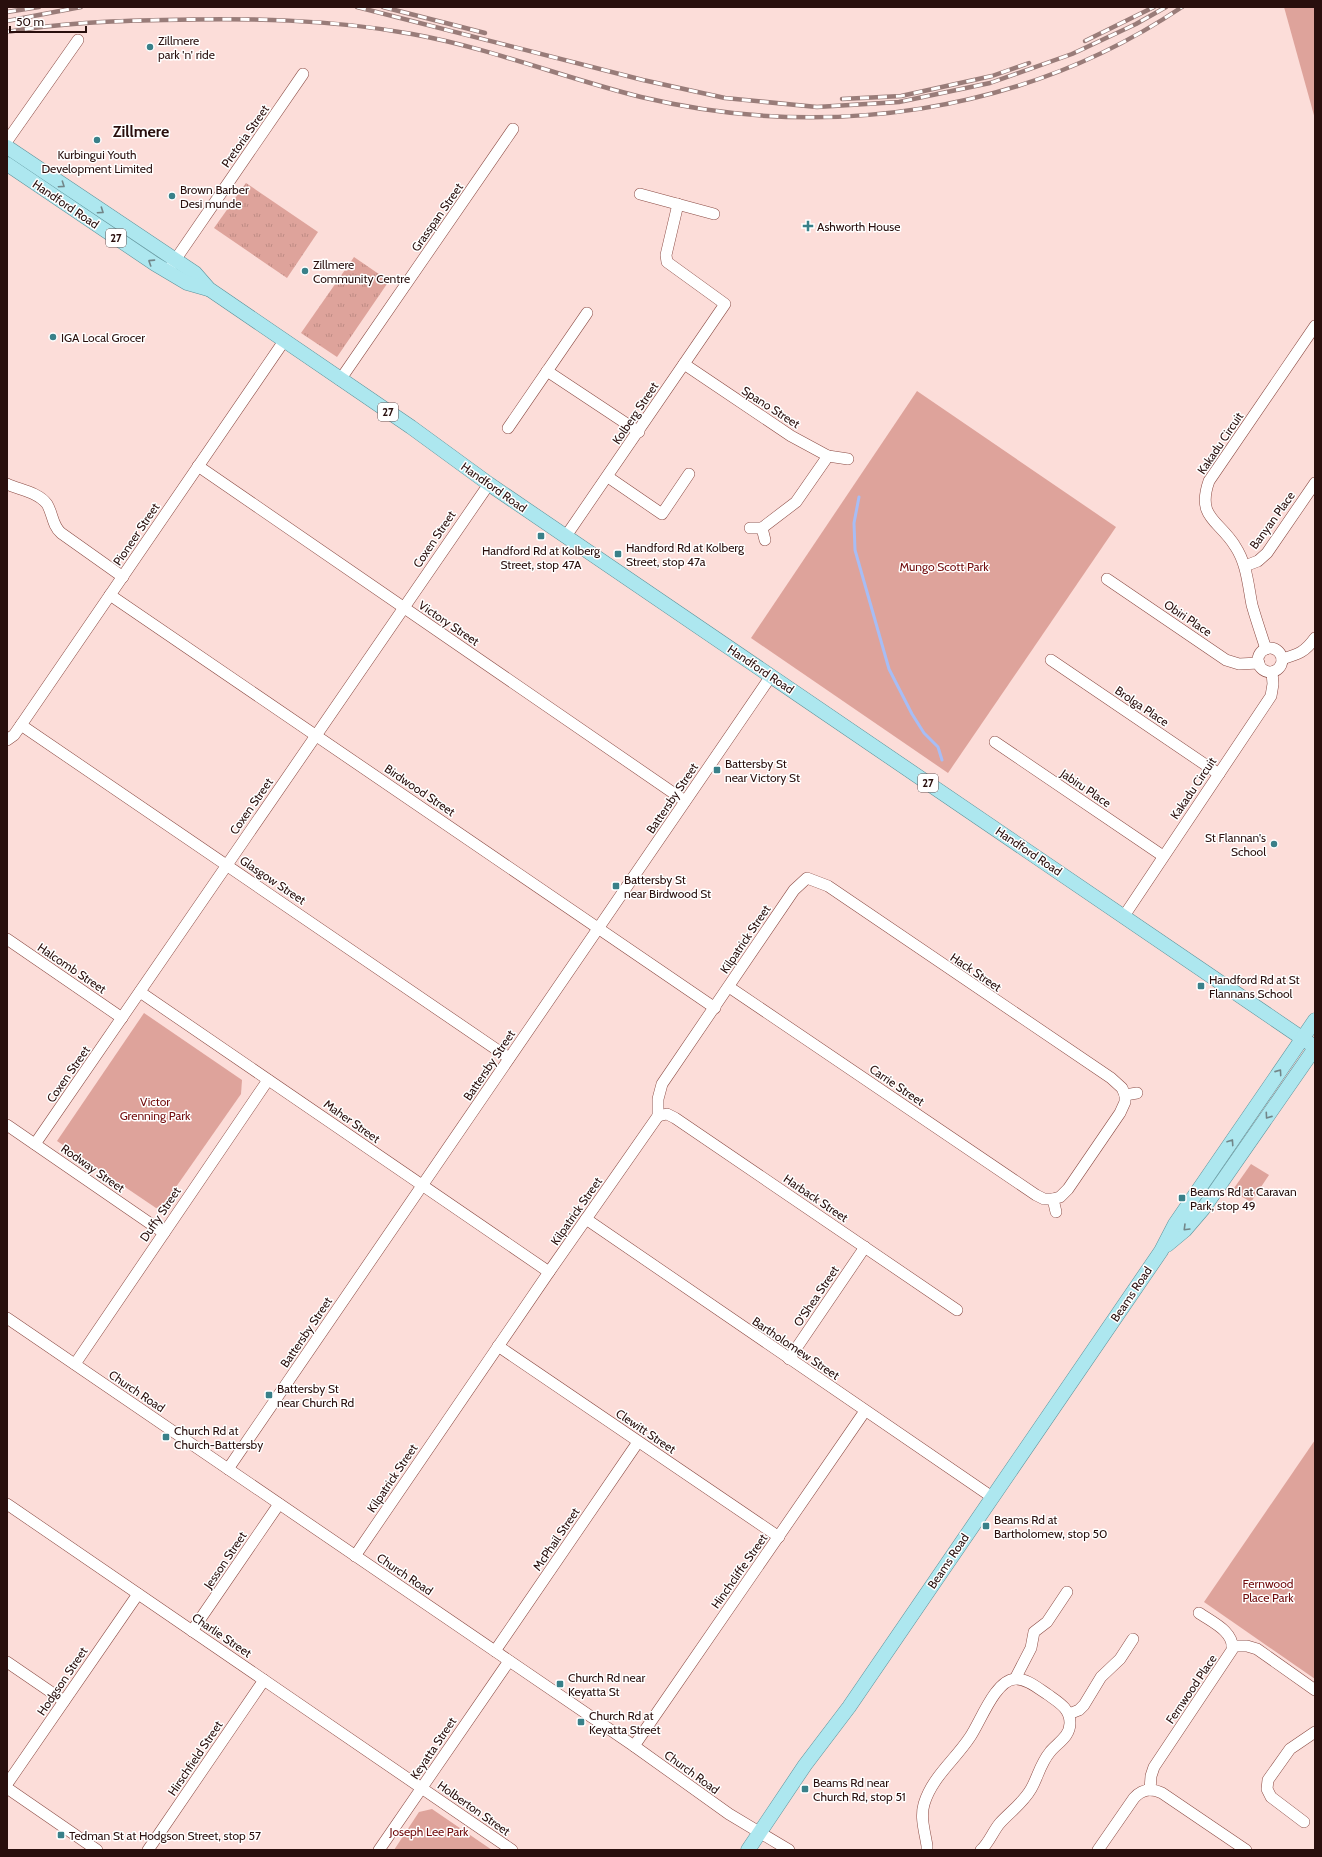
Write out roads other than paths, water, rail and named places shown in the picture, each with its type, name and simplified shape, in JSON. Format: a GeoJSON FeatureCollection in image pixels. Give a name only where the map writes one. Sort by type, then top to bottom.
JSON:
{"type":"FeatureCollection","features":[{"type":"Feature","properties":{"kind":"main road","name":"Handford Road"},"geometry":{"type":"LineString","coordinates":[[7,147],[171,266]]}},
{"type":"Feature","properties":{"kind":"main road","name":"Handford Road"},"geometry":{"type":"LineString","coordinates":[[7,164],[171,266],[195,273],[209,289],[410,427],[489,484],[1124,916],[1315,1048]]}},
{"type":"Feature","properties":{"kind":"main road","name":"Beams Road"},"geometry":{"type":"LineString","coordinates":[[748,1850],[805,1765],[849,1707],[1161,1251],[1175,1224],[1315,1020]]}},
{"type":"Feature","properties":{"kind":"main road","name":"Beams Road"},"geometry":{"type":"LineString","coordinates":[[1161,1251],[1185,1230],[1203,1209],[1315,1048]]}},
{"type":"Feature","properties":{"kind":"street"},"geometry":{"type":"LineString","coordinates":[[7,141],[78,40]]}},
{"type":"Feature","properties":{"kind":"street","name":"Pretoria Street"},"geometry":{"type":"LineString","coordinates":[[171,266],[303,74]]}},
{"type":"Feature","properties":{"kind":"street","name":"Grasspan Street"},"geometry":{"type":"LineString","coordinates":[[340,380],[513,129]]}},
{"type":"Feature","properties":{"kind":"street"},"geometry":{"type":"LineString","coordinates":[[640,194],[714,214]]}},
{"type":"Feature","properties":{"kind":"street","name":"Kolberg Street"},"geometry":{"type":"LineString","coordinates":[[566,536],[639,432],[725,304],[667,262],[666,255],[678,204]]}},
{"type":"Feature","properties":{"kind":"street"},"geometry":{"type":"LineString","coordinates":[[508,428],[587,313]]}},
{"type":"Feature","properties":{"kind":"street","name":"Kakadu Circuit"},"geometry":{"type":"LineString","coordinates":[[1266,649],[1253,606],[1245,566],[1236,547],[1208,514],[1205,504],[1205,492],[1209,481],[1315,326]]}},
{"type":"Feature","properties":{"kind":"street","name":"Pioneer Street"},"geometry":{"type":"LineString","coordinates":[[7,740],[21,725],[284,341]]}},
{"type":"Feature","properties":{"kind":"street","name":"Spano Street"},"geometry":{"type":"LineString","coordinates":[[684,364],[791,436],[828,456],[848,459]]}},
{"type":"Feature","properties":{"kind":"street"},"geometry":{"type":"LineString","coordinates":[[547,371],[639,432]]}},
{"type":"Feature","properties":{"kind":"street"},"geometry":{"type":"LineString","coordinates":[[750,528],[762,528],[796,502],[828,456]]}},
{"type":"Feature","properties":{"kind":"street","name":"Victory Street"},"geometry":{"type":"LineString","coordinates":[[198,466],[685,801]]}},
{"type":"Feature","properties":{"kind":"street"},"geometry":{"type":"LineString","coordinates":[[608,477],[662,514],[688,474]]}},
{"type":"Feature","properties":{"kind":"street","name":"Banyan Place"},"geometry":{"type":"LineString","coordinates":[[1245,566],[1258,561],[1267,553],[1315,482]]}},
{"type":"Feature","properties":{"kind":"street"},"geometry":{"type":"LineString","coordinates":[[7,484],[39,497],[47,505],[54,525],[61,533],[123,577]]}},
{"type":"Feature","properties":{"kind":"street","name":"Coxen Street"},"geometry":{"type":"LineString","coordinates":[[35,1144],[489,484]]}},
{"type":"Feature","properties":{"kind":"street"},"geometry":{"type":"LineString","coordinates":[[762,528],[765,540]]}},
{"type":"Feature","properties":{"kind":"street","name":"Obiri Place"},"geometry":{"type":"LineString","coordinates":[[1107,579],[1226,660],[1239,664],[1259,663]]}},
{"type":"Feature","properties":{"kind":"street","name":"Birdwood Street"},"geometry":{"type":"LineString","coordinates":[[110,594],[715,1008]]}},
{"type":"Feature","properties":{"kind":"street"},"geometry":{"type":"LineString","coordinates":[[1282,659],[1295,656],[1307,650],[1315,638]]}},
{"type":"Feature","properties":{"kind":"street"},"geometry":{"type":"LineString","coordinates":[[1266,649],[1277,650],[1282,659],[1281,666],[1272,672],[1262,669],[1259,663],[1261,653],[1266,649]]}},
{"type":"Feature","properties":{"kind":"street","name":"Brolga Place"},"geometry":{"type":"LineString","coordinates":[[1051,660],[1219,774]]}},
{"type":"Feature","properties":{"kind":"street","name":"Kakadu Circuit"},"geometry":{"type":"LineString","coordinates":[[1124,916],[1271,696],[1274,684],[1272,672]]}},
{"type":"Feature","properties":{"kind":"street","name":"Battersby Street"},"geometry":{"type":"LineString","coordinates":[[228,1469],[771,676]]}},
{"type":"Feature","properties":{"kind":"street","name":"Glasgow Street"},"geometry":{"type":"LineString","coordinates":[[21,725],[509,1058]]}},
{"type":"Feature","properties":{"kind":"street","name":"Jabiru Place"},"geometry":{"type":"LineString","coordinates":[[995,742],[1163,856]]}},
{"type":"Feature","properties":{"kind":"street","name":"Kilpatrick Street"},"geometry":{"type":"LineString","coordinates":[[355,1556],[498,1346],[658,1116],[658,1094],[662,1084],[794,890],[807,878]]}},
{"type":"Feature","properties":{"kind":"street","name":"Hack Street"},"geometry":{"type":"LineString","coordinates":[[807,878],[828,886],[1111,1078],[1122,1088],[1125,1095]]}},
{"type":"Feature","properties":{"kind":"street","name":"Halcomb Street"},"geometry":{"type":"LineString","coordinates":[[7,939],[122,1018]]}},
{"type":"Feature","properties":{"kind":"street","name":"Carrie Street"},"geometry":{"type":"LineString","coordinates":[[729,986],[1036,1196],[1044,1199],[1053,1199]]}},
{"type":"Feature","properties":{"kind":"street","name":"Maher Street"},"geometry":{"type":"LineString","coordinates":[[140,992],[549,1272]]}},
{"type":"Feature","properties":{"kind":"street","name":"Duffy Street"},"geometry":{"type":"LineString","coordinates":[[75,1364],[268,1080]]}},
{"type":"Feature","properties":{"kind":"street"},"geometry":{"type":"LineString","coordinates":[[1056,1212],[1053,1199],[1060,1197],[1068,1189],[1120,1113],[1125,1102],[1125,1095],[1137,1093]]}},
{"type":"Feature","properties":{"kind":"street","name":"Harback Street"},"geometry":{"type":"LineString","coordinates":[[658,1116],[664,1114],[671,1116],[957,1310]]}},
{"type":"Feature","properties":{"kind":"street","name":"Rodway Street"},"geometry":{"type":"LineString","coordinates":[[7,1125],[164,1233]]}},
{"type":"Feature","properties":{"kind":"street","name":"Bartholomew Street"},"geometry":{"type":"LineString","coordinates":[[586,1219],[992,1497]]}},
{"type":"Feature","properties":{"kind":"street","name":"O'Shea Street"},"geometry":{"type":"LineString","coordinates":[[789,1359],[865,1247]]}},
{"type":"Feature","properties":{"kind":"street","name":"Church Road"},"geometry":{"type":"LineString","coordinates":[[7,1318],[634,1746],[729,1814],[789,1850]]}},
{"type":"Feature","properties":{"kind":"street","name":"Clewitt Street"},"geometry":{"type":"LineString","coordinates":[[498,1346],[779,1537]]}},
{"type":"Feature","properties":{"kind":"street","name":"Hinchcliffe Street"},"geometry":{"type":"LineString","coordinates":[[634,1746],[865,1411]]}},
{"type":"Feature","properties":{"kind":"street","name":"McPhail Street"},"geometry":{"type":"LineString","coordinates":[[495,1651],[638,1442]]}},
{"type":"Feature","properties":{"kind":"street","name":"Charlie Street"},"geometry":{"type":"LineString","coordinates":[[7,1504],[422,1788]]}},
{"type":"Feature","properties":{"kind":"street","name":"Jesson Street"},"geometry":{"type":"LineString","coordinates":[[192,1631],[279,1504]]}},
{"type":"Feature","properties":{"kind":"street"},"geometry":{"type":"LineString","coordinates":[[1015,1679],[1031,1648],[1034,1632],[1047,1622],[1068,1592]]}},
{"type":"Feature","properties":{"kind":"street","name":"Hodgson Street"},"geometry":{"type":"LineString","coordinates":[[7,1784],[138,1594]]}},
{"type":"Feature","properties":{"kind":"street"},"geometry":{"type":"LineString","coordinates":[[1199,1613],[1225,1632],[1231,1640],[1232,1646],[1247,1646],[1257,1649],[1315,1690]]}},
{"type":"Feature","properties":{"kind":"street"},"geometry":{"type":"LineString","coordinates":[[1068,1714],[1080,1710],[1101,1677],[1120,1659],[1133,1639]]}},
{"type":"Feature","properties":{"kind":"street","name":"Fernwood Place"},"geometry":{"type":"LineString","coordinates":[[1150,1790],[1151,1776],[1154,1767],[1228,1658],[1232,1646]]}},
{"type":"Feature","properties":{"kind":"street","name":"Keyatta Street"},"geometry":{"type":"LineString","coordinates":[[379,1850],[509,1661]]}},
{"type":"Feature","properties":{"kind":"street"},"geometry":{"type":"LineString","coordinates":[[7,1662],[64,1701]]}},
{"type":"Feature","properties":{"kind":"street"},"geometry":{"type":"LineString","coordinates":[[927,1850],[922,1818],[924,1805],[929,1790],[971,1736],[988,1704],[1001,1687],[1007,1682],[1015,1679],[1027,1681],[1062,1705],[1068,1714],[1070,1723],[1069,1731],[1062,1741],[1050,1751],[1038,1769],[1031,1790],[1000,1823],[981,1850]]}},
{"type":"Feature","properties":{"kind":"street","name":"Hirschfield Street"},"geometry":{"type":"LineString","coordinates":[[148,1850],[264,1680]]}},
{"type":"Feature","properties":{"kind":"street"},"geometry":{"type":"LineString","coordinates":[[1304,1822],[1271,1797],[1268,1793],[1267,1785],[1290,1749],[1315,1732]]}},
{"type":"Feature","properties":{"kind":"street"},"geometry":{"type":"LineString","coordinates":[[7,1788],[97,1850]]}},
{"type":"Feature","properties":{"kind":"street","name":"Holberton Street"},"geometry":{"type":"LineString","coordinates":[[422,1788],[512,1850]]}},
{"type":"Feature","properties":{"kind":"street"},"geometry":{"type":"LineString","coordinates":[[1098,1850],[1134,1798],[1140,1792],[1150,1790],[1162,1793],[1231,1846],[1246,1850]]}},
{"type":"Feature","properties":{"kind":"waterway"},"geometry":{"type":"LineString","coordinates":[[859,497],[854,523],[855,550],[889,669],[912,714],[924,733],[938,747],[942,760]]}},
{"type":"Feature","properties":{"kind":"railway"},"geometry":{"type":"LineString","coordinates":[[7,12],[39,7]]}},
{"type":"Feature","properties":{"kind":"railway"},"geometry":{"type":"LineString","coordinates":[[7,21],[81,7]]}},
{"type":"Feature","properties":{"kind":"railway"},"geometry":{"type":"LineString","coordinates":[[357,7],[643,80],[725,98],[817,107],[899,102],[990,83],[1072,54],[1136,24],[1166,7]]}},
{"type":"Feature","properties":{"kind":"railway"},"geometry":{"type":"LineString","coordinates":[[383,7],[485,33]]}},
{"type":"Feature","properties":{"kind":"railway"},"geometry":{"type":"LineString","coordinates":[[1085,41],[1154,7]]}},
{"type":"Feature","properties":{"kind":"railway"},"geometry":{"type":"LineString","coordinates":[[7,32],[46,26],[125,21],[227,19],[320,22],[381,29],[441,40],[470,47],[641,97],[711,110],[781,117],[851,116],[921,109],[989,94],[1056,72],[1121,43],[1182,7]]}},
{"type":"Feature","properties":{"kind":"railway"},"geometry":{"type":"LineString","coordinates":[[842,99],[901,96],[992,76],[1029,63]]}},
{"type":"Feature","properties":{"kind":"place","name":"Zillmere park 'n' ride"},"geometry":{"type":"Point","coordinates":[150,47]}},
{"type":"Feature","properties":{"kind":"place","name":"Kurbingui Youth Development Limited"},"geometry":{"type":"Point","coordinates":[97,140]}},
{"type":"Feature","properties":{"kind":"place","name":"Brown Barber Desi munde"},"geometry":{"type":"Point","coordinates":[172,196]}},
{"type":"Feature","properties":{"kind":"place","name":"Ashworth House"},"geometry":{"type":"Point","coordinates":[808,226]}},
{"type":"Feature","properties":{"kind":"place","name":"Zillmere Community Centre"},"geometry":{"type":"Point","coordinates":[305,271]}},
{"type":"Feature","properties":{"kind":"place","name":"IGA Local Grocer"},"geometry":{"type":"Point","coordinates":[53,337]}},
{"type":"Feature","properties":{"kind":"place","name":"Handford Rd at Kolberg Street, stop 47A"},"geometry":{"type":"Point","coordinates":[541,536]}},
{"type":"Feature","properties":{"kind":"place","name":"Handford Rd at Kolberg Street, stop 47a"},"geometry":{"type":"Point","coordinates":[618,554]}},
{"type":"Feature","properties":{"kind":"place","name":"Battersby St near Victory St"},"geometry":{"type":"Point","coordinates":[717,770]}},
{"type":"Feature","properties":{"kind":"place","name":"St Flannan's School"},"geometry":{"type":"Point","coordinates":[1274,844]}},
{"type":"Feature","properties":{"kind":"place","name":"Battersby St near Birdwood St"},"geometry":{"type":"Point","coordinates":[616,886]}},
{"type":"Feature","properties":{"kind":"place","name":"Handford Rd at St Flannans School"},"geometry":{"type":"Point","coordinates":[1201,986]}},
{"type":"Feature","properties":{"kind":"place","name":"Beams Rd at Caravan Park, stop 49"},"geometry":{"type":"Point","coordinates":[1182,1198]}},
{"type":"Feature","properties":{"kind":"place","name":"Battersby St near Church Rd"},"geometry":{"type":"Point","coordinates":[269,1395]}},
{"type":"Feature","properties":{"kind":"place","name":"Church Rd at Church-Battersby"},"geometry":{"type":"Point","coordinates":[166,1437]}},
{"type":"Feature","properties":{"kind":"place","name":"Beams Rd at Bartholomew, stop 50"},"geometry":{"type":"Point","coordinates":[986,1526]}},
{"type":"Feature","properties":{"kind":"place","name":"Church Rd near Keyatta St"},"geometry":{"type":"Point","coordinates":[560,1684]}},
{"type":"Feature","properties":{"kind":"place","name":"Church Rd at Keyatta Street"},"geometry":{"type":"Point","coordinates":[581,1722]}},
{"type":"Feature","properties":{"kind":"place","name":"Beams Rd near Church Rd, stop 51"},"geometry":{"type":"Point","coordinates":[805,1789]}},
{"type":"Feature","properties":{"kind":"place","name":"Tedman St at Hodgson Street, stop 57"},"geometry":{"type":"Point","coordinates":[61,1835]}},
{"type":"Feature","properties":{"kind":"district","name":"Zillmere"},"geometry":{"type":"Point","coordinates":[141,131]}},
{"type":"Feature","properties":{"kind":"park label","name":"Mungo Scott Park"},"geometry":{"type":"Point","coordinates":[944,566]}},
{"type":"Feature","properties":{"kind":"park label","name":"Victor Grenning Park"},"geometry":{"type":"Point","coordinates":[155,1108]}},
{"type":"Feature","properties":{"kind":"park label","name":"Fernwood Place Park"},"geometry":{"type":"Point","coordinates":[1268,1590]}},
{"type":"Feature","properties":{"kind":"park label","name":"Joseph Lee Park"},"geometry":{"type":"Point","coordinates":[429,1831]}}]}
